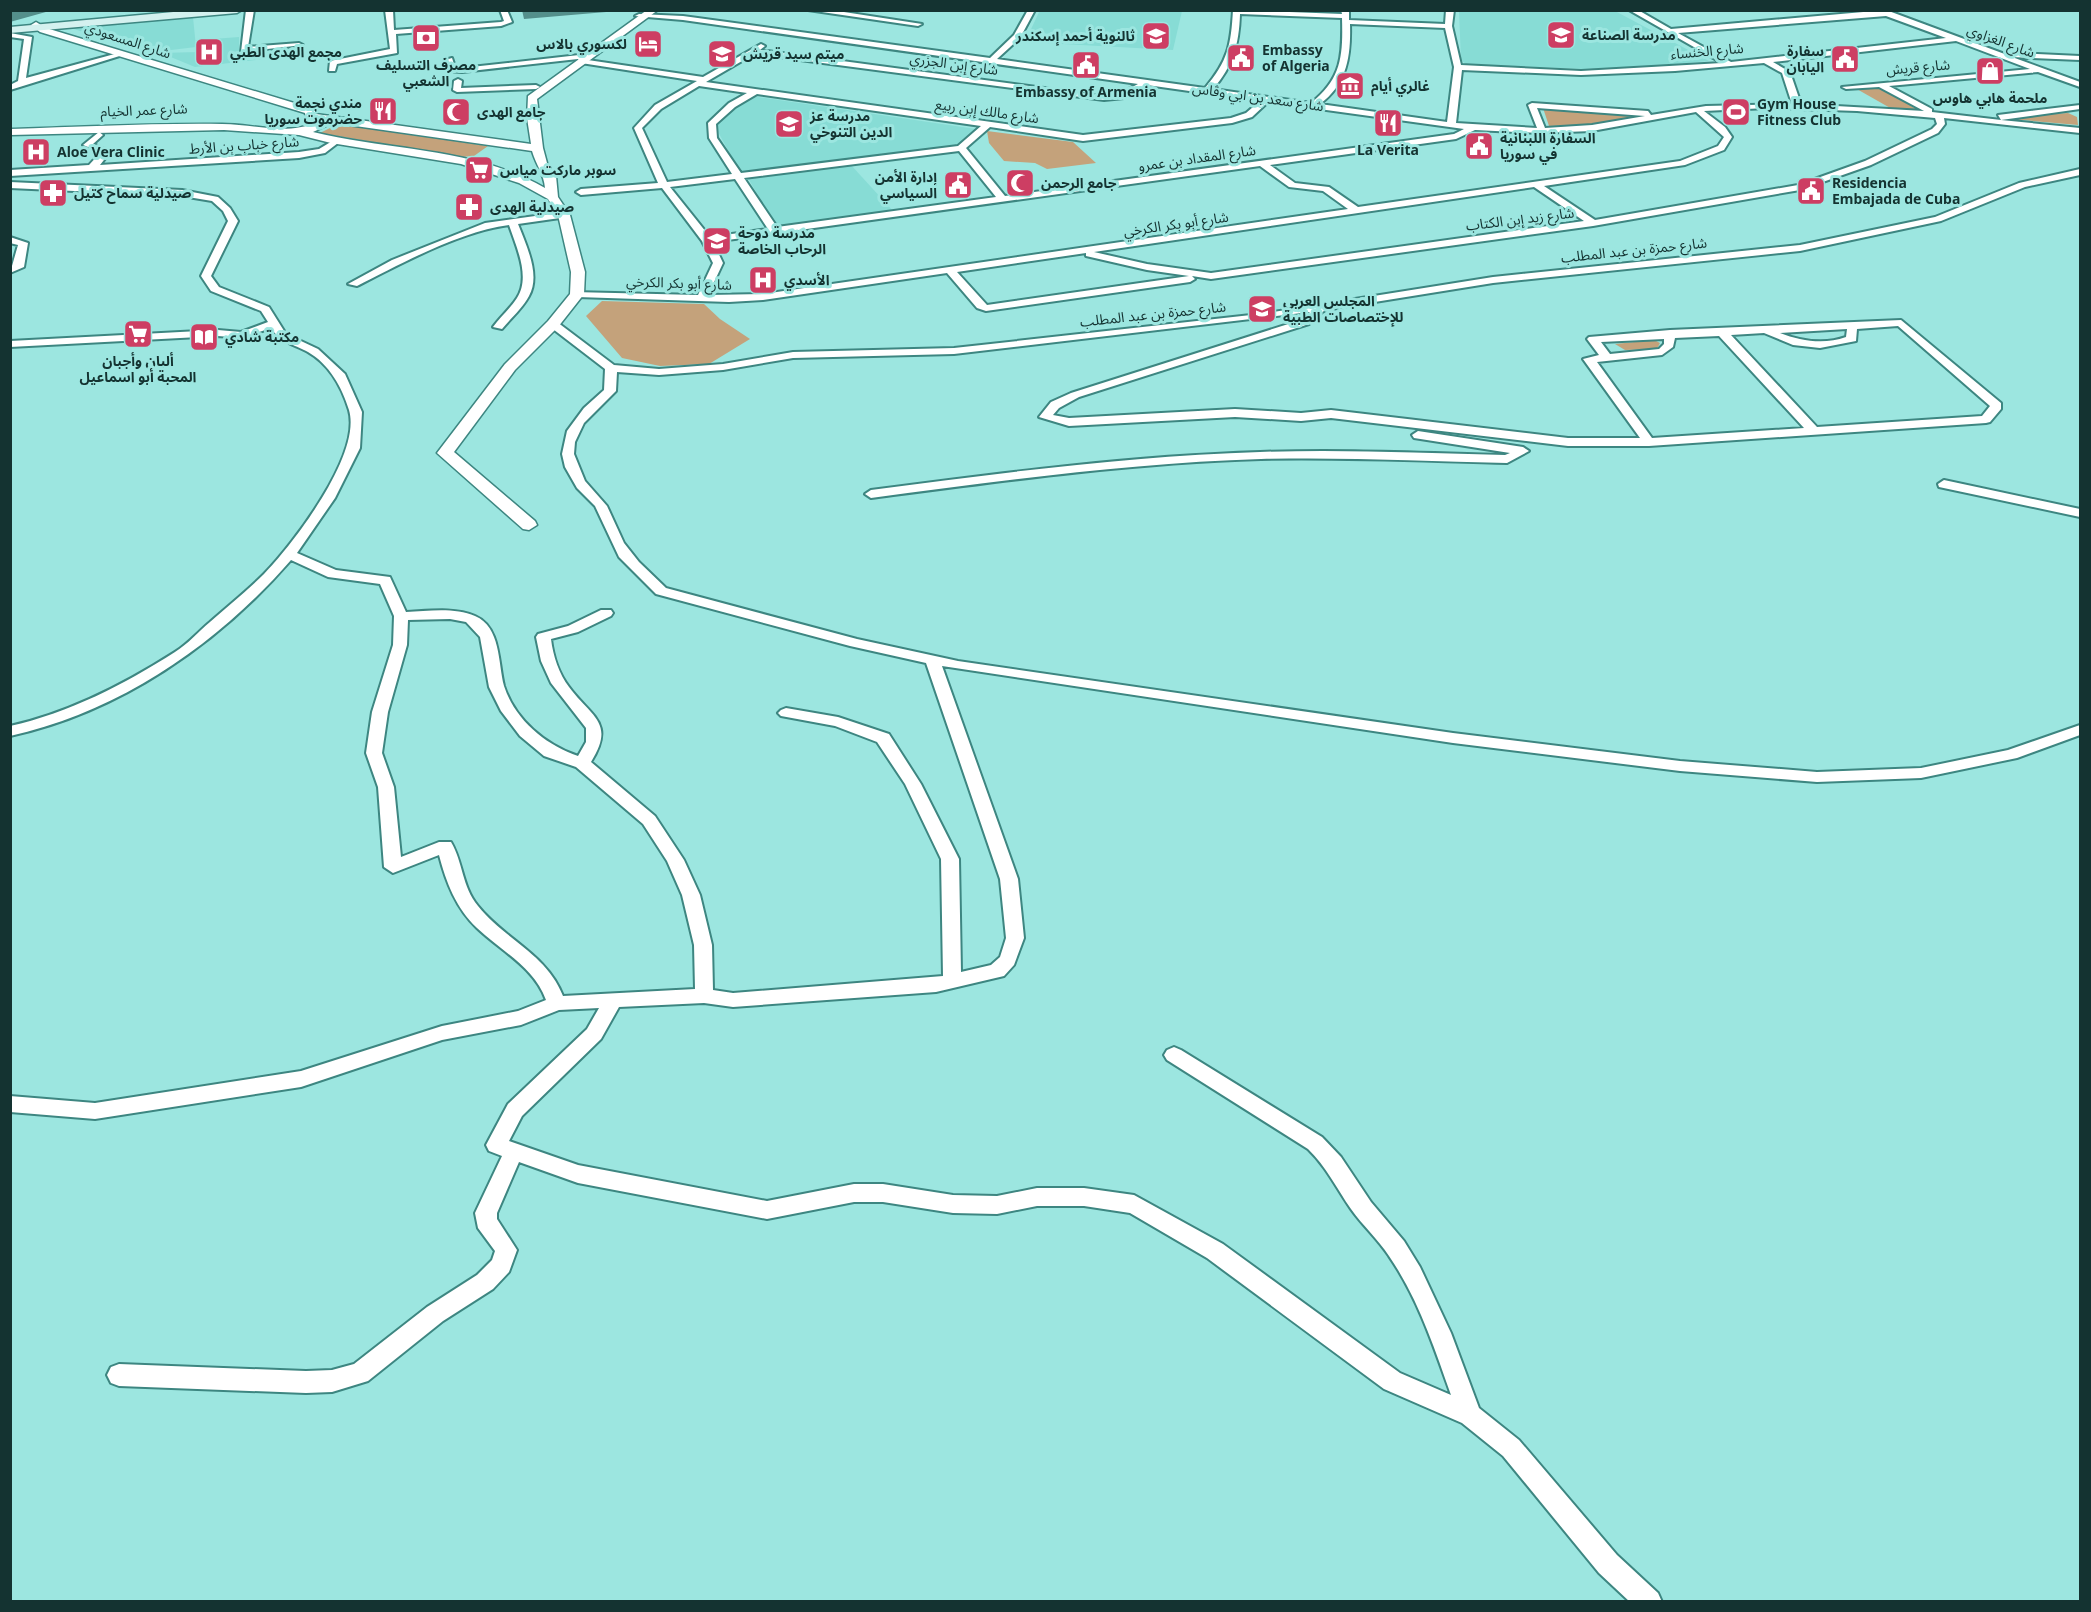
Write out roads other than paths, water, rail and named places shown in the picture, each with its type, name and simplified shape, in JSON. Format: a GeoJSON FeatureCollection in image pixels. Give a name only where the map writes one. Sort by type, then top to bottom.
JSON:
{"type":"FeatureCollection","features":[{"type":"Feature","properties":{"kind":"main road"},"geometry":{"type":"LineString","coordinates":[[54,25],[199,10]]}},
{"type":"Feature","properties":{"kind":"main road"},"geometry":{"type":"LineString","coordinates":[[10,29],[237,10]]}},
{"type":"Feature","properties":{"kind":"street"},"geometry":{"type":"LineString","coordinates":[[250,10],[244,50],[299,45]]}},
{"type":"Feature","properties":{"kind":"street"},"geometry":{"type":"LineString","coordinates":[[332,69],[333,63],[394,51],[394,36],[391,32],[389,10]]}},
{"type":"Feature","properties":{"kind":"street"},"geometry":{"type":"LineString","coordinates":[[391,32],[501,24],[508,22],[503,10]]}},
{"type":"Feature","properties":{"kind":"street"},"geometry":{"type":"LineString","coordinates":[[811,10],[920,21],[901,41]]}},
{"type":"Feature","properties":{"kind":"street"},"geometry":{"type":"LineString","coordinates":[[993,59],[1017,36],[1032,10]]}},
{"type":"Feature","properties":{"kind":"street"},"geometry":{"type":"LineString","coordinates":[[1450,10],[1448,26],[1458,67],[1451,125]]}},
{"type":"Feature","properties":{"kind":"street"},"geometry":{"type":"LineString","coordinates":[[1632,10],[1728,63]]}},
{"type":"Feature","properties":{"kind":"street"},"geometry":{"type":"LineString","coordinates":[[1208,90],[1228,68],[1236,47],[1237,11],[1346,16],[1448,26]]}},
{"type":"Feature","properties":{"kind":"street"},"geometry":{"type":"LineString","coordinates":[[1670,32],[1882,12]]}},
{"type":"Feature","properties":{"kind":"street","name":"شارع الغزاوي"},"geometry":{"type":"LineString","coordinates":[[1882,12],[2080,85]]}},
{"type":"Feature","properties":{"kind":"street","name":"شارع سعد بن ابي وقاس"},"geometry":{"type":"LineString","coordinates":[[474,138],[521,120],[536,87],[646,14],[815,35],[901,41],[993,59],[1475,127],[1542,130],[1592,128],[1698,110],[1797,105],[1889,110],[2080,130]]}},
{"type":"Feature","properties":{"kind":"street"},"geometry":{"type":"LineString","coordinates":[[1314,105],[1333,89],[1342,69],[1346,16]]}},
{"type":"Feature","properties":{"kind":"street"},"geometry":{"type":"LineString","coordinates":[[54,25],[73,38]]}},
{"type":"Feature","properties":{"kind":"street","name":"شارع المسعودي"},"geometry":{"type":"LineString","coordinates":[[38,26],[310,111],[317,117]]}},
{"type":"Feature","properties":{"kind":"street"},"geometry":{"type":"LineString","coordinates":[[702,297],[718,263],[706,240],[664,185],[638,128],[658,107],[785,31]]}},
{"type":"Feature","properties":{"kind":"street"},"geometry":{"type":"LineString","coordinates":[[10,35],[28,37],[21,58],[22,82]]}},
{"type":"Feature","properties":{"kind":"street"},"geometry":{"type":"LineString","coordinates":[[784,55],[815,35]]}},
{"type":"Feature","properties":{"kind":"street","name":"شارع الخنساء"},"geometry":{"type":"LineString","coordinates":[[1458,67],[1580,73],[1762,60],[1957,39]]}},
{"type":"Feature","properties":{"kind":"street","name":"شارع إبن الجزري"},"geometry":{"type":"LineString","coordinates":[[752,51],[1104,98],[1121,96],[1149,81]]}},
{"type":"Feature","properties":{"kind":"street"},"geometry":{"type":"LineString","coordinates":[[10,88],[17,87],[22,82],[122,54]]}},
{"type":"Feature","properties":{"kind":"street"},"geometry":{"type":"LineString","coordinates":[[2000,55],[2080,58]]}},
{"type":"Feature","properties":{"kind":"street","name":"شارع سعد بن ابي وقاس"},"geometry":{"type":"LineString","coordinates":[[578,294],[578,272],[564,214],[552,197],[550,176],[531,165],[537,148],[532,118],[532,98],[580,59]]}},
{"type":"Feature","properties":{"kind":"street","name":"شارع مالك إبن ربيع"},"geometry":{"type":"LineString","coordinates":[[449,60],[453,69],[462,70],[580,59],[754,92],[1083,138],[1232,120],[1249,115],[1268,98]]}},
{"type":"Feature","properties":{"kind":"street"},"geometry":{"type":"LineString","coordinates":[[1762,60],[1786,72],[1797,105]]}},
{"type":"Feature","properties":{"kind":"street","name":"شارع قريش"},"geometry":{"type":"LineString","coordinates":[[1857,94],[1846,87],[2042,71]]}},
{"type":"Feature","properties":{"kind":"street"},"geometry":{"type":"LineString","coordinates":[[2071,81],[2080,80]]}},
{"type":"Feature","properties":{"kind":"street"},"geometry":{"type":"LineString","coordinates":[[458,81],[457,90],[536,87]]}},
{"type":"Feature","properties":{"kind":"street"},"geometry":{"type":"LineString","coordinates":[[1880,84],[1939,115]]}},
{"type":"Feature","properties":{"kind":"street"},"geometry":{"type":"LineString","coordinates":[[754,92],[732,105],[712,123],[713,138],[774,230]]}},
{"type":"Feature","properties":{"kind":"street"},"geometry":{"type":"LineString","coordinates":[[1868,99],[1889,110]]}},
{"type":"Feature","properties":{"kind":"street"},"geometry":{"type":"LineString","coordinates":[[273,101],[279,123],[298,132],[334,143],[498,168],[528,180],[552,197]]}},
{"type":"Feature","properties":{"kind":"street"},"geometry":{"type":"LineString","coordinates":[[1542,130],[1532,105],[1629,110],[1662,116]]}},
{"type":"Feature","properties":{"kind":"street","name":"شارع أبو بكر الكرخي"},"geometry":{"type":"LineString","coordinates":[[578,294],[763,297],[1682,164],[1721,148],[1728,137],[1722,129],[1698,110]]}},
{"type":"Feature","properties":{"kind":"street"},"geometry":{"type":"LineString","coordinates":[[2000,120],[2007,115],[2078,110]]}},
{"type":"Feature","properties":{"kind":"street","name":"شارع سعد بن ابي وقاس"},"geometry":{"type":"LineString","coordinates":[[1939,115],[2080,130]]}},
{"type":"Feature","properties":{"kind":"street","name":"شارع زيد إبن الكتاب"},"geometry":{"type":"LineString","coordinates":[[1080,251],[1147,267],[1211,276],[1593,223],[1800,187],[1868,163],[1935,131],[1941,124],[1939,115]]}},
{"type":"Feature","properties":{"kind":"street"},"geometry":{"type":"LineString","coordinates":[[279,123],[317,117],[322,124],[298,132]]}},
{"type":"Feature","properties":{"kind":"street","name":"شارع سعد بن ابي وقاس"},"geometry":{"type":"LineString","coordinates":[[317,117],[537,148]]}},
{"type":"Feature","properties":{"kind":"street","name":"شارع عمر الخيام"},"geometry":{"type":"LineString","coordinates":[[10,131],[224,127],[279,123]]}},
{"type":"Feature","properties":{"kind":"street"},"geometry":{"type":"LineString","coordinates":[[581,192],[737,177],[961,148],[988,125]]}},
{"type":"Feature","properties":{"kind":"street","name":"شارع المقداد بن عمرو"},"geometry":{"type":"LineString","coordinates":[[706,240],[1456,136],[1475,127]]}},
{"type":"Feature","properties":{"kind":"street"},"geometry":{"type":"LineString","coordinates":[[92,168],[107,151],[87,145],[99,135]]}},
{"type":"Feature","properties":{"kind":"street","name":"شارع خباب بن الأرط"},"geometry":{"type":"LineString","coordinates":[[10,173],[299,155],[322,150],[334,143]]}},
{"type":"Feature","properties":{"kind":"street"},"geometry":{"type":"LineString","coordinates":[[462,161],[496,160],[513,151],[507,144]]}},
{"type":"Feature","properties":{"kind":"street"},"geometry":{"type":"LineString","coordinates":[[961,148],[1003,199]]}},
{"type":"Feature","properties":{"kind":"street"},"geometry":{"type":"LineString","coordinates":[[1263,163],[1295,186],[1326,189],[1357,211]]}},
{"type":"Feature","properties":{"kind":"street"},"geometry":{"type":"LineString","coordinates":[[498,168],[531,165]]}},
{"type":"Feature","properties":{"kind":"street","name":"شارع حمزة بن عبد المطلب"},"geometry":{"type":"LineString","coordinates":[[611,368],[659,372],[723,368],[793,355],[954,351],[1260,317],[1493,280],[1800,248],[1938,219],[2022,185],[2080,172]]}},
{"type":"Feature","properties":{"kind":"street"},"geometry":{"type":"LineString","coordinates":[[10,185],[182,194],[215,199],[227,210],[233,221],[206,276],[215,289],[265,309],[282,336],[314,351],[341,375],[356,412],[354,448],[329,498],[289,554],[268,578],[182,654],[103,699],[42,724],[10,731]]}},
{"type":"Feature","properties":{"kind":"street"},"geometry":{"type":"LineString","coordinates":[[1537,185],[1593,223]]}},
{"type":"Feature","properties":{"kind":"street"},"geometry":{"type":"LineString","coordinates":[[353,284],[396,262],[488,225],[564,214]]}},
{"type":"Feature","properties":{"kind":"street"},"geometry":{"type":"LineString","coordinates":[[498,327],[528,287],[525,260],[512,221]]}},
{"type":"Feature","properties":{"kind":"street"},"geometry":{"type":"LineString","coordinates":[[10,240],[23,243],[14,268]]}},
{"type":"Feature","properties":{"kind":"street"},"geometry":{"type":"LineString","coordinates":[[950,270],[981,306],[986,308],[1211,276]]}},
{"type":"Feature","properties":{"kind":"street"},"geometry":{"type":"LineString","coordinates":[[529,525],[445,453],[510,367],[553,324],[578,294]]}},
{"type":"Feature","properties":{"kind":"street"},"geometry":{"type":"LineString","coordinates":[[872,494],[1033,472],[1226,457],[1344,456],[1507,459],[1523,451],[1301,417],[1235,413],[1068,422],[1045,417],[1055,405],[1075,395],[1305,322],[1321,308]]}},
{"type":"Feature","properties":{"kind":"street"},"geometry":{"type":"LineString","coordinates":[[10,344],[218,333],[242,335],[274,322]]}},
{"type":"Feature","properties":{"kind":"street"},"geometry":{"type":"LineString","coordinates":[[1301,417],[1331,414],[1568,442],[1649,442],[1812,429],[1986,419],[1997,406],[1901,323],[1764,328],[1593,339],[1606,356]]}},
{"type":"Feature","properties":{"kind":"street"},"geometry":{"type":"LineString","coordinates":[[553,324],[611,368],[610,391],[586,412],[569,435],[566,454],[579,483],[599,503],[621,548],[661,591],[855,643],[932,659],[1453,738],[1680,766],[1817,777],[1921,773],[2011,754],[2080,730]]}},
{"type":"Feature","properties":{"kind":"street"},"geometry":{"type":"LineString","coordinates":[[1764,328],[1806,345],[1841,344],[1852,339],[1852,324]]}},
{"type":"Feature","properties":{"kind":"street"},"geometry":{"type":"LineString","coordinates":[[1721,331],[1812,429]]}},
{"type":"Feature","properties":{"kind":"street"},"geometry":{"type":"LineString","coordinates":[[1649,442],[1589,359],[1662,352],[1669,345],[1670,333]]}},
{"type":"Feature","properties":{"kind":"street"},"geometry":{"type":"LineString","coordinates":[[1944,484],[2080,513]]}},
{"type":"Feature","properties":{"kind":"street"},"geometry":{"type":"LineString","coordinates":[[289,554],[333,574],[386,580],[401,616],[399,645],[380,712],[374,753],[386,787],[393,867],[445,846],[456,887],[472,911],[490,930],[538,969],[553,987],[557,1003]]}},
{"type":"Feature","properties":{"kind":"street"},"geometry":{"type":"LineString","coordinates":[[582,763],[595,736],[593,728],[582,709],[567,695],[553,672],[544,650],[543,637],[573,629],[606,612]]}},
{"type":"Feature","properties":{"kind":"street"},"geometry":{"type":"LineString","coordinates":[[401,616],[450,615],[471,619],[480,626],[487,636],[497,687],[508,711],[526,732],[550,752],[582,763],[649,820],[675,860],[691,895],[702,945],[704,996]]}},
{"type":"Feature","properties":{"kind":"street"},"geometry":{"type":"LineString","coordinates":[[10,1104],[95,1111],[302,1078],[442,1033],[521,1018],[557,1003],[704,996],[733,1000],[890,989],[952,981],[996,971],[1008,960],[1015,938],[1014,910],[1009,879],[932,659]]}},
{"type":"Feature","properties":{"kind":"street"},"geometry":{"type":"LineString","coordinates":[[786,713],[838,722],[883,738],[913,784],[950,859],[952,981]]}},
{"type":"Feature","properties":{"kind":"street"},"geometry":{"type":"LineString","coordinates":[[612,1002],[594,1034],[515,1110],[496,1145],[578,1174],[767,1210],[864,1193],[883,1193],[953,1204],[997,1204],[1037,1197],[1084,1197],[1134,1204],[1215,1251],[1392,1381],[1470,1415],[1511,1448],[1608,1564],[1649,1602]]}},
{"type":"Feature","properties":{"kind":"street"},"geometry":{"type":"LineString","coordinates":[[1174,1055],[1315,1143],[1330,1155],[1357,1201],[1387,1234],[1403,1257],[1433,1316],[1470,1415]]}},
{"type":"Feature","properties":{"kind":"street"},"geometry":{"type":"LineString","coordinates":[[119,1375],[306,1382],[332,1381],[360,1373],[435,1314],[485,1282],[501,1265],[506,1250],[486,1221],[486,1213],[514,1151]]}},
{"type":"Feature","properties":{"kind":"place","name":"مدرسة الصناعة"},"geometry":{"type":"Point","coordinates":[1561,35]}},
{"type":"Feature","properties":{"kind":"place","name":"ثالنوية أحمد إسكندر"},"geometry":{"type":"Point","coordinates":[1156,36]}},
{"type":"Feature","properties":{"kind":"place","name":"مصرف التسليف الشعبي"},"geometry":{"type":"Point","coordinates":[426,38]}},
{"type":"Feature","properties":{"kind":"place","name":"لكسوري بالاس"},"geometry":{"type":"Point","coordinates":[648,44]}},
{"type":"Feature","properties":{"kind":"place","name":"مجمع الهدى الطبي"},"geometry":{"type":"Point","coordinates":[209,52]}},
{"type":"Feature","properties":{"kind":"place","name":"ميتم سيد قريش"},"geometry":{"type":"Point","coordinates":[722,54]}},
{"type":"Feature","properties":{"kind":"place","name":"Embassy of Algeria"},"geometry":{"type":"Point","coordinates":[1241,58]}},
{"type":"Feature","properties":{"kind":"place","name":"سفارة اليابان"},"geometry":{"type":"Point","coordinates":[1845,59]}},
{"type":"Feature","properties":{"kind":"place","name":"Embassy of Armenia"},"geometry":{"type":"Point","coordinates":[1086,65]}},
{"type":"Feature","properties":{"kind":"place","name":"ملحمة هابي هاوس"},"geometry":{"type":"Point","coordinates":[1990,71]}},
{"type":"Feature","properties":{"kind":"place","name":"غالري أيام"},"geometry":{"type":"Point","coordinates":[1350,86]}},
{"type":"Feature","properties":{"kind":"place","name":"مندي نجمة حضرموت سوريا"},"geometry":{"type":"Point","coordinates":[383,111]}},
{"type":"Feature","properties":{"kind":"place","name":"جامع الهدى"},"geometry":{"type":"Point","coordinates":[456,112]}},
{"type":"Feature","properties":{"kind":"place","name":"Gym House Fitness Club"},"geometry":{"type":"Point","coordinates":[1736,112]}},
{"type":"Feature","properties":{"kind":"place","name":"La Verita"},"geometry":{"type":"Point","coordinates":[1388,123]}},
{"type":"Feature","properties":{"kind":"place","name":"مدرسة عز الدين التنوخي"},"geometry":{"type":"Point","coordinates":[789,124]}},
{"type":"Feature","properties":{"kind":"place","name":"السفارة اللبنانية في سوريا"},"geometry":{"type":"Point","coordinates":[1479,146]}},
{"type":"Feature","properties":{"kind":"place","name":"Aloe Vera Clinic"},"geometry":{"type":"Point","coordinates":[36,152]}},
{"type":"Feature","properties":{"kind":"place","name":"سوبر ماركت مياس"},"geometry":{"type":"Point","coordinates":[479,170]}},
{"type":"Feature","properties":{"kind":"place","name":"جامع الرحمن"},"geometry":{"type":"Point","coordinates":[1020,183]}},
{"type":"Feature","properties":{"kind":"place","name":"إدارة الأمن السياسي"},"geometry":{"type":"Point","coordinates":[958,185]}},
{"type":"Feature","properties":{"kind":"place","name":"Residencia Embajada de Cuba"},"geometry":{"type":"Point","coordinates":[1811,191]}},
{"type":"Feature","properties":{"kind":"place","name":"صيدلية سماح كتيل"},"geometry":{"type":"Point","coordinates":[53,193]}},
{"type":"Feature","properties":{"kind":"place","name":"صيدلية الهدى"},"geometry":{"type":"Point","coordinates":[469,207]}},
{"type":"Feature","properties":{"kind":"place","name":"مدرسة دوحة الرحاب الخاصة"},"geometry":{"type":"Point","coordinates":[717,241]}},
{"type":"Feature","properties":{"kind":"place","name":"الأسدي"},"geometry":{"type":"Point","coordinates":[763,280]}},
{"type":"Feature","properties":{"kind":"place","name":"المجلس العربي للإختصاصات الطبية"},"geometry":{"type":"Point","coordinates":[1262,309]}},
{"type":"Feature","properties":{"kind":"place","name":"ألبان وأجبان المحبة أبو اسماعيل"},"geometry":{"type":"Point","coordinates":[138,334]}},
{"type":"Feature","properties":{"kind":"place","name":"مكتبة شادي"},"geometry":{"type":"Point","coordinates":[204,337]}}]}
